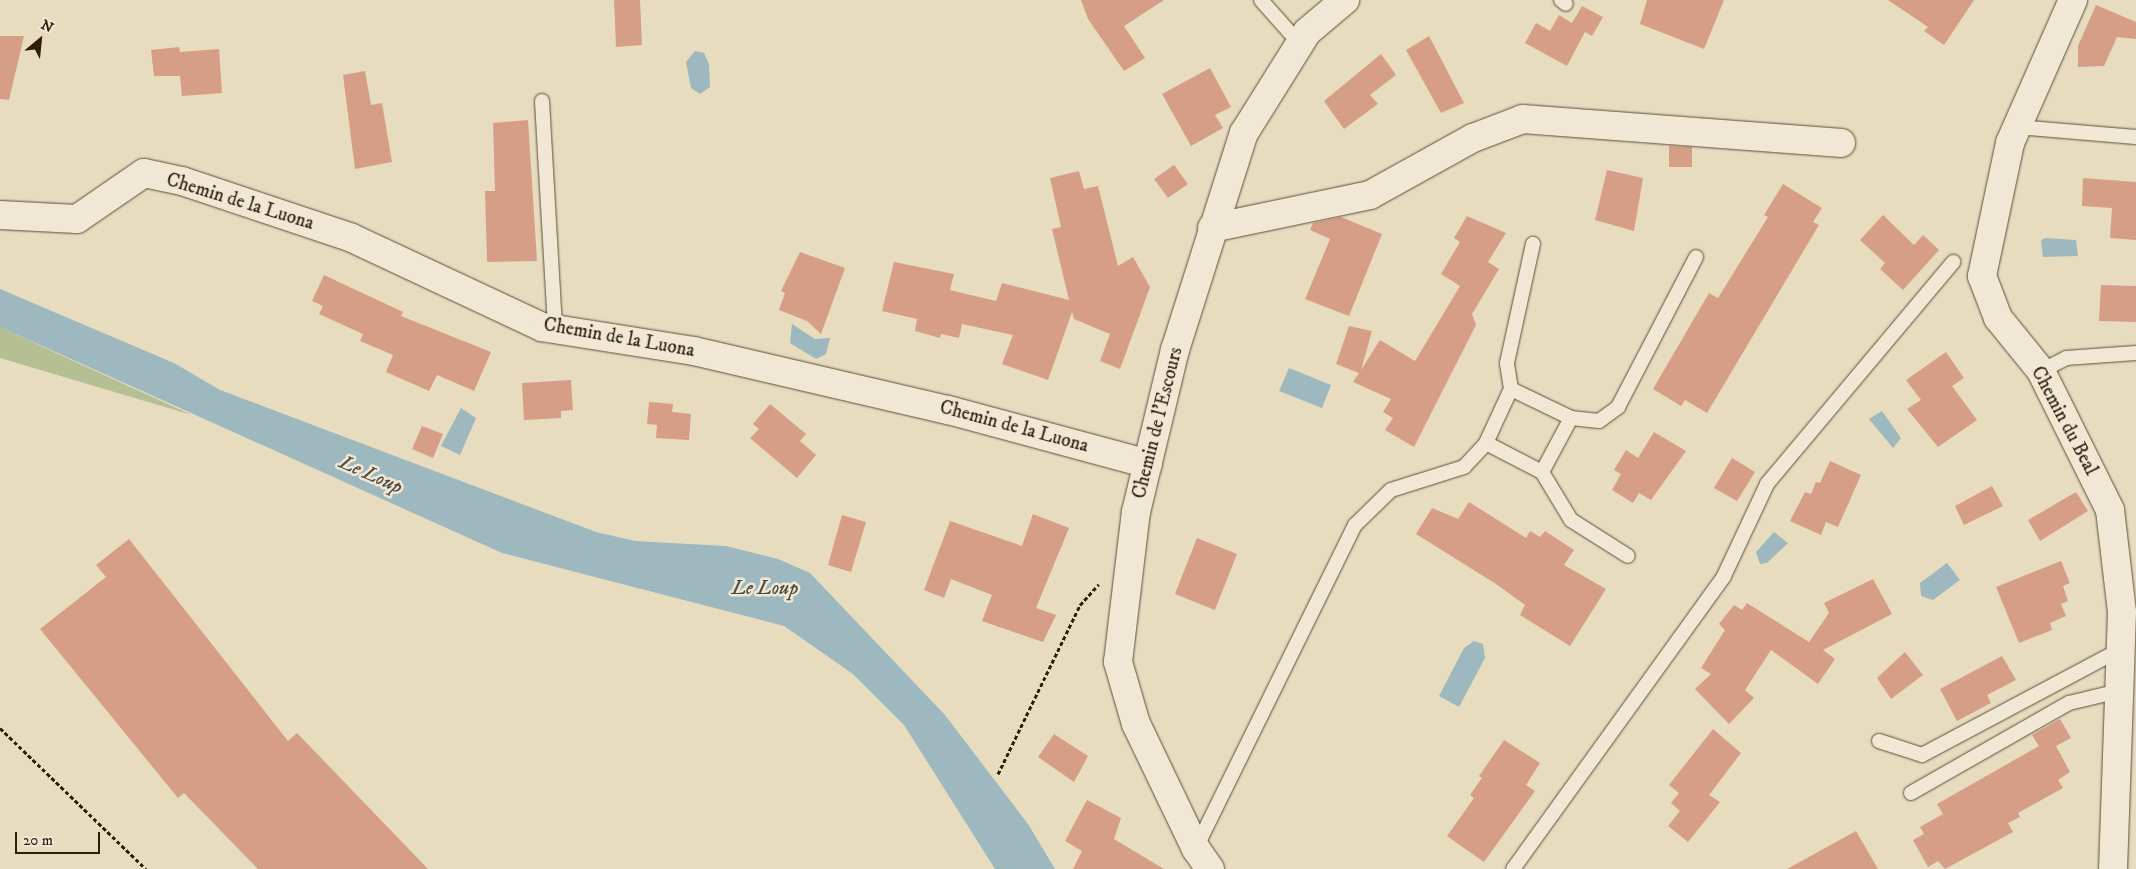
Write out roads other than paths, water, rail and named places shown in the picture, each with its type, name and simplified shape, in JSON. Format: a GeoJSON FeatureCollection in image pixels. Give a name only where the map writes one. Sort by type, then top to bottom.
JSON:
{"type":"FeatureCollection","features":[{"type":"Feature","properties":{"kind":"street","name":"Chemin de l'Escours"},"geometry":{"type":"LineString","coordinates":[[1203,859],[1136,724],[1118,662],[1132,546],[1148,464],[1212,228],[1244,133],[1299,44],[1345,0]]}},
{"type":"Feature","properties":{"kind":"street","name":"Chemin du Beal"},"geometry":{"type":"LineString","coordinates":[[2072,0],[2017,127],[1982,276],[1998,318],[2041,370],[2110,510],[2122,612],[2113,869]]}},
{"type":"Feature","properties":{"kind":"street"},"geometry":{"type":"LineString","coordinates":[[1212,228],[1370,195],[1473,138],[1523,120],[1841,143]]}},
{"type":"Feature","properties":{"kind":"street","name":"Chemin de la Luona"},"geometry":{"type":"LineString","coordinates":[[0,215],[77,219],[144,174],[182,181],[352,238],[555,329],[704,353],[948,410],[1148,464]]}},
{"type":"Feature","properties":{"kind":"lane"},"geometry":{"type":"LineString","coordinates":[[1262,0],[1299,44]]}},
{"type":"Feature","properties":{"kind":"lane"},"geometry":{"type":"LineString","coordinates":[[542,101],[555,329]]}},
{"type":"Feature","properties":{"kind":"lane"},"geometry":{"type":"LineString","coordinates":[[2017,127],[2136,137]]}},
{"type":"Feature","properties":{"kind":"lane"},"geometry":{"type":"LineString","coordinates":[[1203,859],[1354,525],[1391,490],[1464,467],[1486,442],[1511,389],[1507,362],[1533,244]]}},
{"type":"Feature","properties":{"kind":"lane"},"geometry":{"type":"LineString","coordinates":[[1511,389],[1571,418],[1599,421],[1618,407],[1696,258]]}},
{"type":"Feature","properties":{"kind":"lane"},"geometry":{"type":"LineString","coordinates":[[1513,869],[1724,576],[1767,484],[1953,262]]}},
{"type":"Feature","properties":{"kind":"lane"},"geometry":{"type":"LineString","coordinates":[[2041,370],[2066,358],[2136,353]]}},
{"type":"Feature","properties":{"kind":"lane"},"geometry":{"type":"LineString","coordinates":[[1542,472],[1571,418]]}},
{"type":"Feature","properties":{"kind":"lane"},"geometry":{"type":"LineString","coordinates":[[1486,442],[1542,472],[1571,520],[1628,556]]}},
{"type":"Feature","properties":{"kind":"lane"},"geometry":{"type":"LineString","coordinates":[[1880,741],[1922,755],[2121,649]]}},
{"type":"Feature","properties":{"kind":"lane"},"geometry":{"type":"LineString","coordinates":[[1910,793],[2068,703],[2118,692]]}},
{"type":"Feature","properties":{"kind":"water"},"geometry":{"type":"Polygon","coordinates":[[[695,51],[704,53],[709,64],[710,87],[700,94],[691,88],[686,62],[695,51]]]}},
{"type":"Feature","properties":{"kind":"water"},"geometry":{"type":"Polygon","coordinates":[[[2046,238],[2076,240],[2078,256],[2043,257],[2041,240],[2046,238]]]}},
{"type":"Feature","properties":{"kind":"water","name":"Le Loup"},"geometry":{"type":"Polygon","coordinates":[[[0,289],[174,363],[220,390],[596,532],[635,541],[726,546],[778,559],[810,573],[945,715],[1028,824],[1055,869],[995,869],[904,725],[853,674],[784,626],[502,553],[0,327],[0,289]]]}},
{"type":"Feature","properties":{"kind":"water"},"geometry":{"type":"Polygon","coordinates":[[[792,324],[815,339],[830,338],[826,354],[816,359],[790,343],[792,324]]]}},
{"type":"Feature","properties":{"kind":"water"},"geometry":{"type":"Polygon","coordinates":[[[1289,368],[1331,385],[1322,408],[1279,391],[1289,368]]]}},
{"type":"Feature","properties":{"kind":"water"},"geometry":{"type":"Polygon","coordinates":[[[461,408],[476,418],[460,455],[441,446],[461,408]]]}},
{"type":"Feature","properties":{"kind":"water"},"geometry":{"type":"Polygon","coordinates":[[[1882,411],[1901,438],[1893,448],[1869,419],[1882,411]]]}},
{"type":"Feature","properties":{"kind":"water"},"geometry":{"type":"Polygon","coordinates":[[[1774,532],[1788,543],[1767,563],[1760,564],[1756,552],[1774,532]]]}},
{"type":"Feature","properties":{"kind":"water"},"geometry":{"type":"Polygon","coordinates":[[[1947,563],[1960,580],[1933,600],[1921,596],[1920,583],[1947,563]]]}},
{"type":"Feature","properties":{"kind":"water"},"geometry":{"type":"Polygon","coordinates":[[[1474,641],[1483,644],[1485,658],[1459,707],[1439,696],[1464,648],[1474,641]]]}}]}
